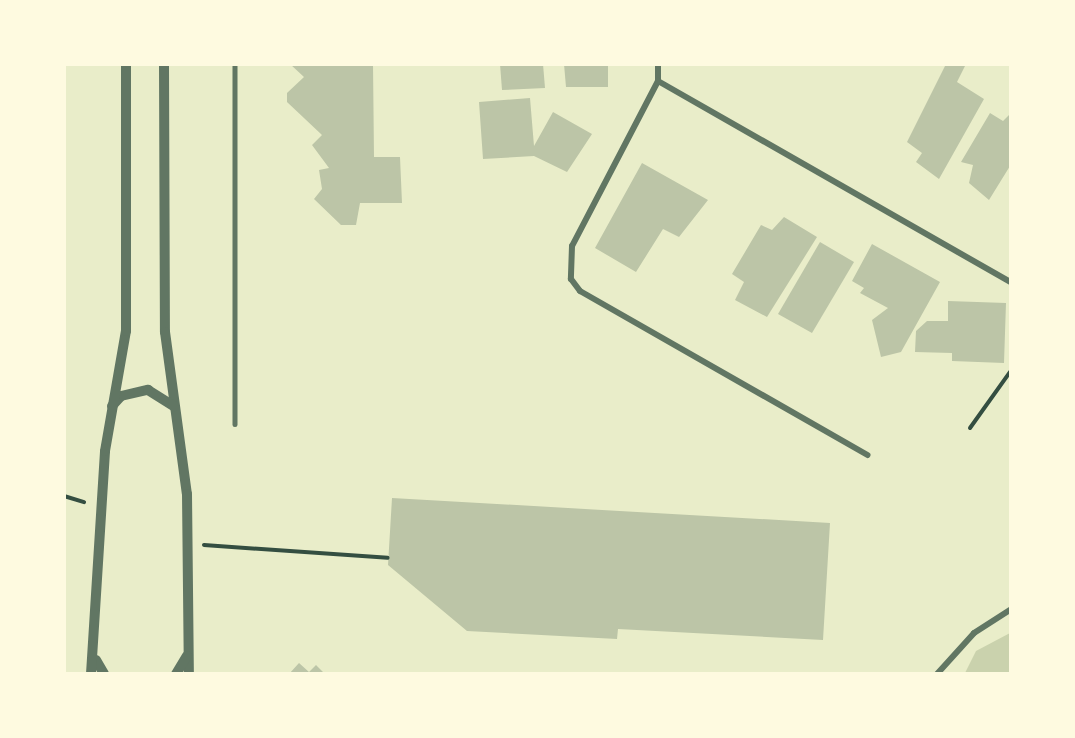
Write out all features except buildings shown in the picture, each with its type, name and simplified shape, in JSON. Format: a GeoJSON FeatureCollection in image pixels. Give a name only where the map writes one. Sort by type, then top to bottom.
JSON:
{"type":"FeatureCollection","features":[{"type":"Feature","properties":{"kind":"street"},"geometry":{"type":"LineString","coordinates":[[91,674],[96,660],[111,407],[126,332],[126,64]]}},
{"type":"Feature","properties":{"kind":"street"},"geometry":{"type":"LineString","coordinates":[[164,64],[165,332],[174,406],[185,463],[189,674]]}},
{"type":"Feature","properties":{"kind":"street"},"geometry":{"type":"LineString","coordinates":[[658,64],[658,81],[572,246],[571,279],[590,298],[867,455]]}},
{"type":"Feature","properties":{"kind":"street"},"geometry":{"type":"LineString","coordinates":[[658,81],[1011,282]]}},
{"type":"Feature","properties":{"kind":"street"},"geometry":{"type":"LineString","coordinates":[[111,407],[121,396],[148,390],[174,406]]}},
{"type":"Feature","properties":{"kind":"street"},"geometry":{"type":"LineString","coordinates":[[937,674],[974,633],[1011,610]]}},
{"type":"Feature","properties":{"kind":"street"},"geometry":{"type":"LineString","coordinates":[[176,674],[187,656]]}},
{"type":"Feature","properties":{"kind":"street"},"geometry":{"type":"LineString","coordinates":[[96,660],[104,674]]}},
{"type":"Feature","properties":{"kind":"lane"},"geometry":{"type":"LineString","coordinates":[[235,64],[235,424]]}},
{"type":"Feature","properties":{"kind":"path"},"geometry":{"type":"LineString","coordinates":[[970,428],[1011,372]]}},
{"type":"Feature","properties":{"kind":"path"},"geometry":{"type":"LineString","coordinates":[[187,544],[388,558]]}},
{"type":"Feature","properties":{"kind":"green space"},"geometry":{"type":"Polygon","coordinates":[[[1010,633],[1010,673],[965,673],[976,651],[1010,633]]]}}]}
